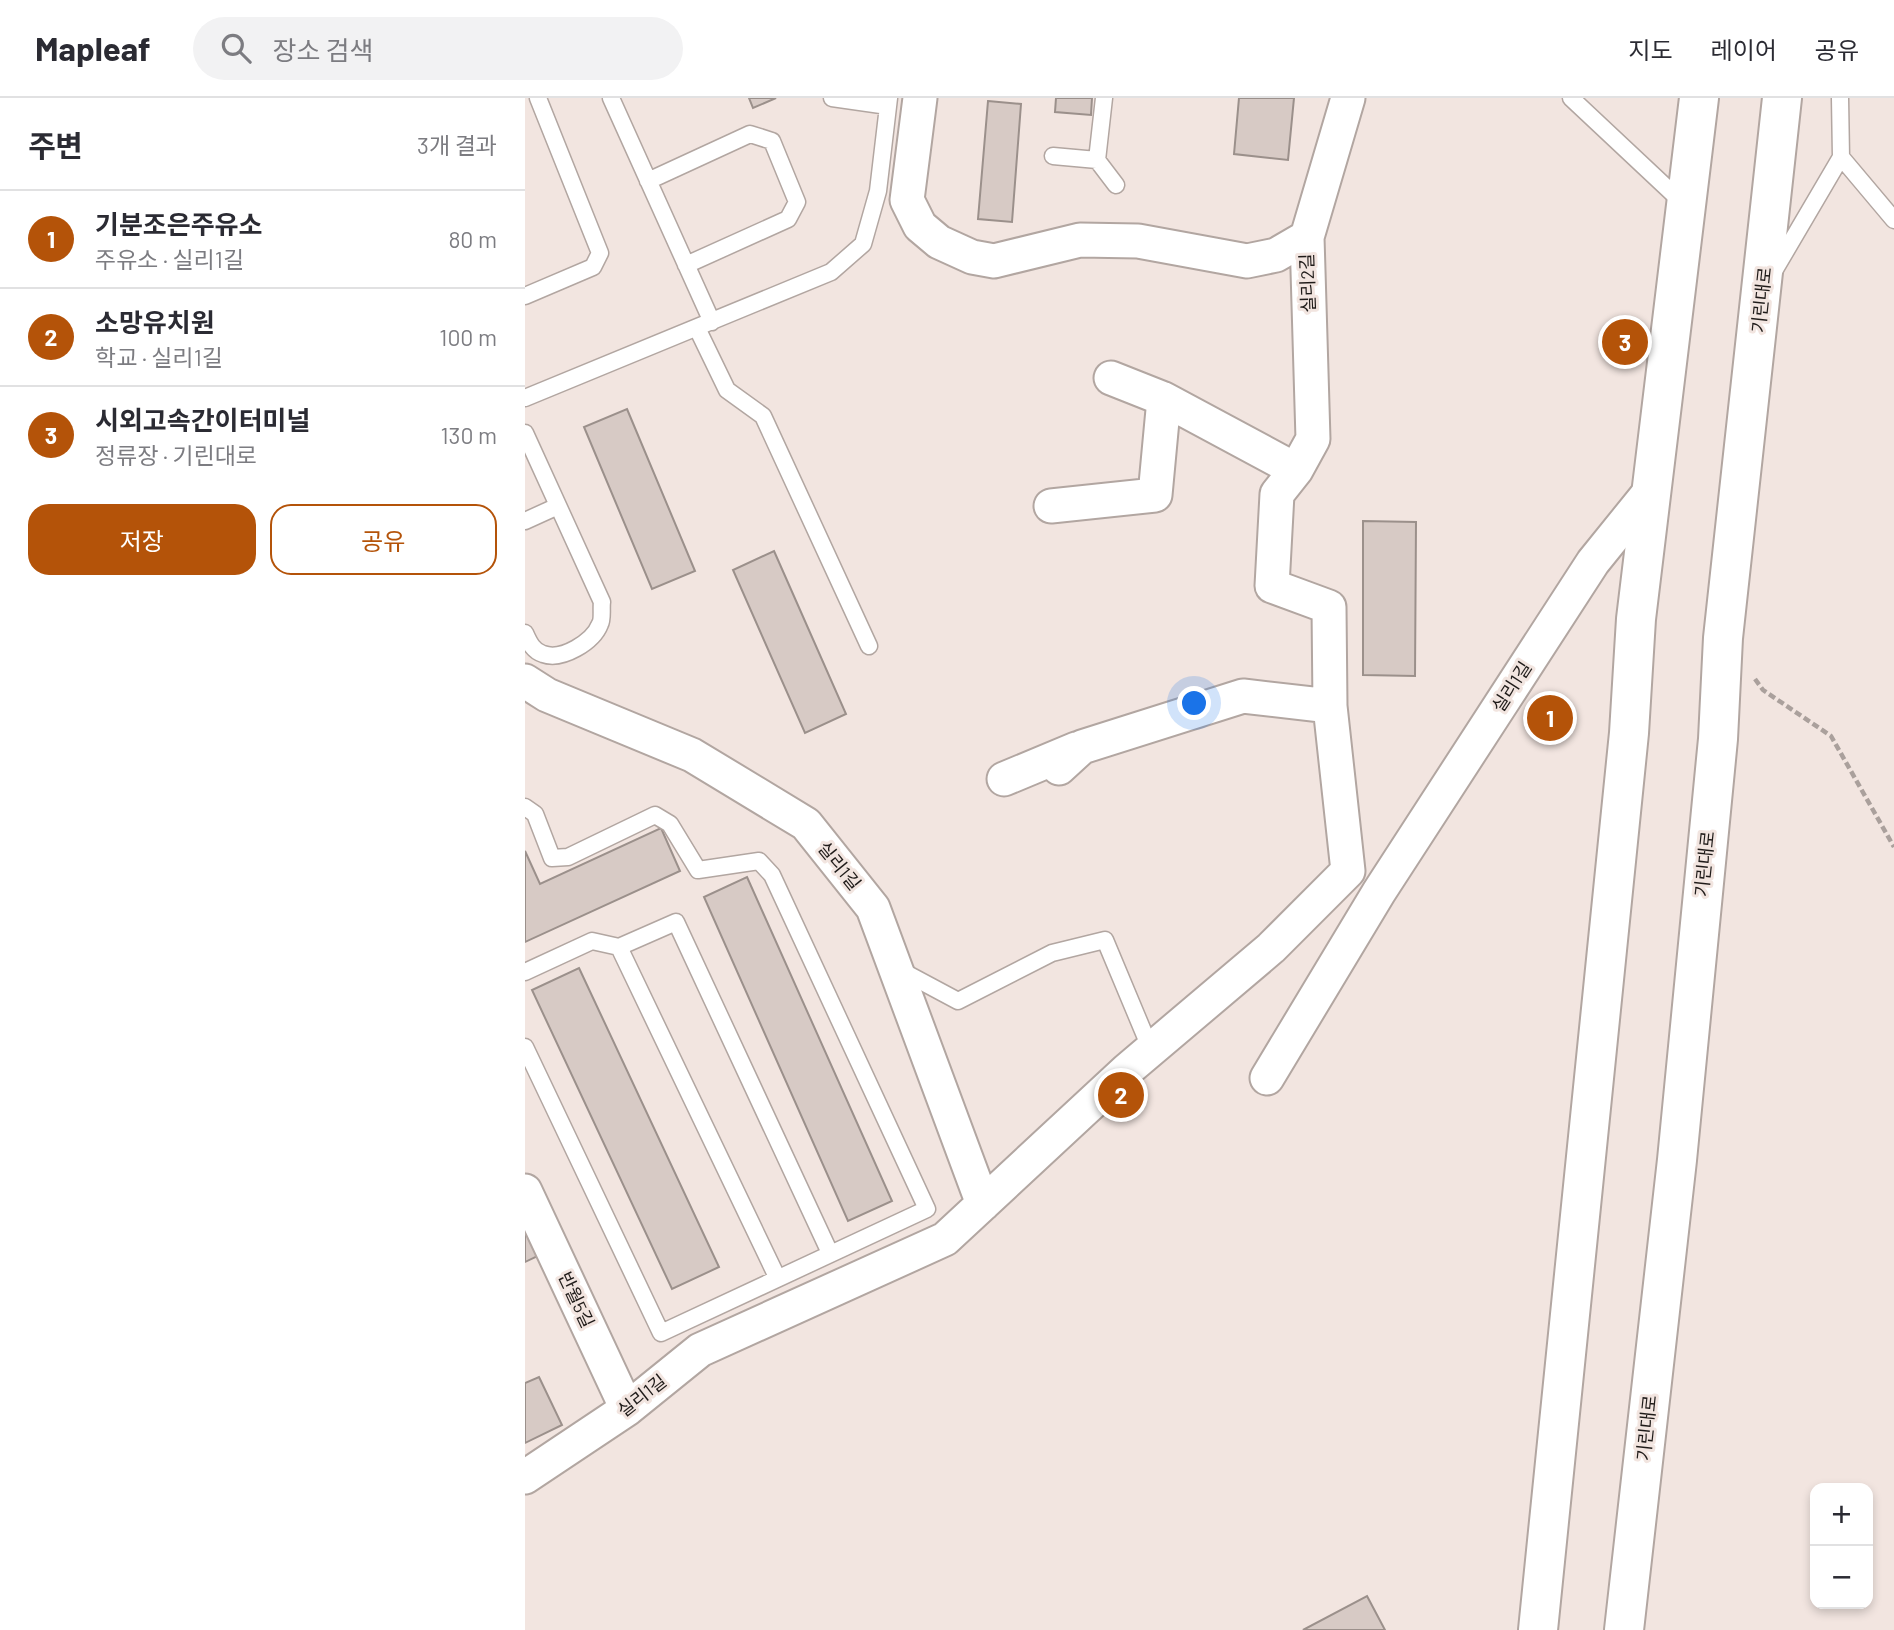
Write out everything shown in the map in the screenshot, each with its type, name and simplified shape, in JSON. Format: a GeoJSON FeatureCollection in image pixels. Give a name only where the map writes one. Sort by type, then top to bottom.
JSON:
{"type":"FeatureCollection","features":[{"type":"Feature","properties":{"kind":"street"},"geometry":{"type":"LineString","coordinates":[[920,98],[907,200],[920,226],[939,242],[972,257],[994,261],[1080,240],[1138,241],[1247,261],[1276,255],[1307,237]]}},
{"type":"Feature","properties":{"kind":"street","name":"실리2길"},"geometry":{"type":"LineString","coordinates":[[1347,98],[1307,237],[1313,439],[1296,470],[1277,494],[1272,586],[1329,607],[1330,706],[1348,871]]}},
{"type":"Feature","properties":{"kind":"street"},"geometry":{"type":"LineString","coordinates":[[1538,1630],[1629,733],[1636,620],[1688,208],[1699,98]]}},
{"type":"Feature","properties":{"kind":"street","name":"기린대로"},"geometry":{"type":"LineString","coordinates":[[1624,1630],[1678,1147],[1718,739],[1723,638],[1763,292],[1781,98]]}},
{"type":"Feature","properties":{"kind":"street"},"geometry":{"type":"LineString","coordinates":[[1111,378],[1164,399],[1296,470]]}},
{"type":"Feature","properties":{"kind":"street"},"geometry":{"type":"LineString","coordinates":[[1051,506],[1155,495],[1164,399]]}},
{"type":"Feature","properties":{"kind":"street","name":"실리1길"},"geometry":{"type":"LineString","coordinates":[[1267,1078],[1379,892],[1593,562],[1652,489]]}},
{"type":"Feature","properties":{"kind":"street","name":"실리1길"},"geometry":{"type":"LineString","coordinates":[[525,681],[547,695],[692,755],[806,824],[873,908],[983,1204]]}},
{"type":"Feature","properties":{"kind":"street"},"geometry":{"type":"LineString","coordinates":[[1004,779],[1243,696],[1330,706]]}},
{"type":"Feature","properties":{"kind":"street"},"geometry":{"type":"LineString","coordinates":[[1348,871],[1379,892]]}},
{"type":"Feature","properties":{"kind":"street","name":"실리1길"},"geometry":{"type":"LineString","coordinates":[[525,1477],[627,1409],[700,1350],[945,1239],[1151,1049],[1271,948],[1348,871]]}},
{"type":"Feature","properties":{"kind":"street","name":"반월5길"},"geometry":{"type":"LineString","coordinates":[[525,1191],[627,1409]]}},
{"type":"Feature","properties":{"kind":"lane"},"geometry":{"type":"LineString","coordinates":[[525,296],[593,267],[600,253],[538,98]]}},
{"type":"Feature","properties":{"kind":"lane"},"geometry":{"type":"LineString","coordinates":[[611,98],[686,265],[727,390],[763,416],[869,646]]}},
{"type":"Feature","properties":{"kind":"lane"},"geometry":{"type":"LineString","coordinates":[[525,398],[831,272],[863,244],[878,191],[888,102],[832,98]]}},
{"type":"Feature","properties":{"kind":"lane"},"geometry":{"type":"LineString","coordinates":[[1104,98],[1097,160],[1116,184]]}},
{"type":"Feature","properties":{"kind":"lane"},"geometry":{"type":"LineString","coordinates":[[1571,98],[1688,208]]}},
{"type":"Feature","properties":{"kind":"lane"},"geometry":{"type":"LineString","coordinates":[[1763,292],[1840,157],[1840,98]]}},
{"type":"Feature","properties":{"kind":"lane"},"geometry":{"type":"LineString","coordinates":[[648,181],[750,134],[772,141],[797,202],[788,219],[686,265]]}},
{"type":"Feature","properties":{"kind":"lane"},"geometry":{"type":"LineString","coordinates":[[1053,156],[1097,160]]}},
{"type":"Feature","properties":{"kind":"lane"},"geometry":{"type":"LineString","coordinates":[[1840,157],[1894,220]]}},
{"type":"Feature","properties":{"kind":"lane"},"geometry":{"type":"LineString","coordinates":[[525,433],[602,602],[601,624],[587,641],[562,654],[544,655],[531,646],[525,633]]}},
{"type":"Feature","properties":{"kind":"lane"},"geometry":{"type":"LineString","coordinates":[[525,521],[558,506]]}},
{"type":"Feature","properties":{"kind":"lane"},"geometry":{"type":"LineString","coordinates":[[525,807],[535,814],[552,858],[568,857],[655,816],[670,824],[698,870],[759,861],[772,875],[927,1209],[661,1333],[525,1046]]}},
{"type":"Feature","properties":{"kind":"lane"},"geometry":{"type":"LineString","coordinates":[[525,972],[592,941],[619,947],[675,922],[830,1253]]}},
{"type":"Feature","properties":{"kind":"lane"},"geometry":{"type":"LineString","coordinates":[[895,967],[958,1000],[1052,953],[1105,940],[1151,1049]]}},
{"type":"Feature","properties":{"kind":"lane"},"geometry":{"type":"LineString","coordinates":[[619,947],[777,1277]]}},
{"type":"Feature","properties":{"kind":"path"},"geometry":{"type":"LineString","coordinates":[[1723,638],[1763,690],[1831,736],[1894,847]]}},
{"type":"Feature","properties":{"kind":"building"},"geometry":{"type":"Polygon","coordinates":[[[749,98],[776,98],[753,108],[749,98]]]}},
{"type":"Feature","properties":{"kind":"building"},"geometry":{"type":"Polygon","coordinates":[[[1056,98],[1092,98],[1091,115],[1055,112],[1056,98]]]}},
{"type":"Feature","properties":{"kind":"building"},"geometry":{"type":"Polygon","coordinates":[[[1239,98],[1294,98],[1288,160],[1234,154],[1239,98]]]}},
{"type":"Feature","properties":{"kind":"building"},"geometry":{"type":"Polygon","coordinates":[[[988,101],[1021,104],[1012,222],[978,219],[988,101]]]}},
{"type":"Feature","properties":{"kind":"building"},"geometry":{"type":"Polygon","coordinates":[[[627,409],[695,571],[652,589],[584,427],[627,409]]]}},
{"type":"Feature","properties":{"kind":"building"},"geometry":{"type":"Polygon","coordinates":[[[1363,521],[1416,522],[1415,676],[1363,675],[1363,521]]]}},
{"type":"Feature","properties":{"kind":"building"},"geometry":{"type":"Polygon","coordinates":[[[774,551],[846,714],[805,733],[733,570],[774,551]]]}},
{"type":"Feature","properties":{"kind":"building"},"geometry":{"type":"Polygon","coordinates":[[[661,828],[680,871],[525,942],[525,851],[540,884],[661,828]]]}},
{"type":"Feature","properties":{"kind":"building"},"geometry":{"type":"Polygon","coordinates":[[[747,877],[892,1201],[848,1221],[704,897],[747,877]]]}},
{"type":"Feature","properties":{"kind":"building"},"geometry":{"type":"Polygon","coordinates":[[[579,968],[719,1267],[672,1289],[532,990],[579,968]]]}},
{"type":"Feature","properties":{"kind":"building"},"geometry":{"type":"Polygon","coordinates":[[[525,1218],[542,1254],[525,1262],[525,1218]]]}},
{"type":"Feature","properties":{"kind":"building"},"geometry":{"type":"Polygon","coordinates":[[[539,1377],[562,1425],[525,1443],[525,1383],[539,1377]]]}},
{"type":"Feature","properties":{"kind":"building"},"geometry":{"type":"Polygon","coordinates":[[[1367,1596],[1385,1630],[1303,1630],[1367,1596]]]}},
{"type":"Feature","properties":{"kind":"place","name":"시외고속간이터미널"},"geometry":{"type":"Point","coordinates":[1625,342]}},
{"type":"Feature","properties":{"kind":"place","name":"기분조은주유소"},"geometry":{"type":"Point","coordinates":[1550,718]}},
{"type":"Feature","properties":{"kind":"place","name":"소망유치원"},"geometry":{"type":"Point","coordinates":[1121,1095]}}]}
